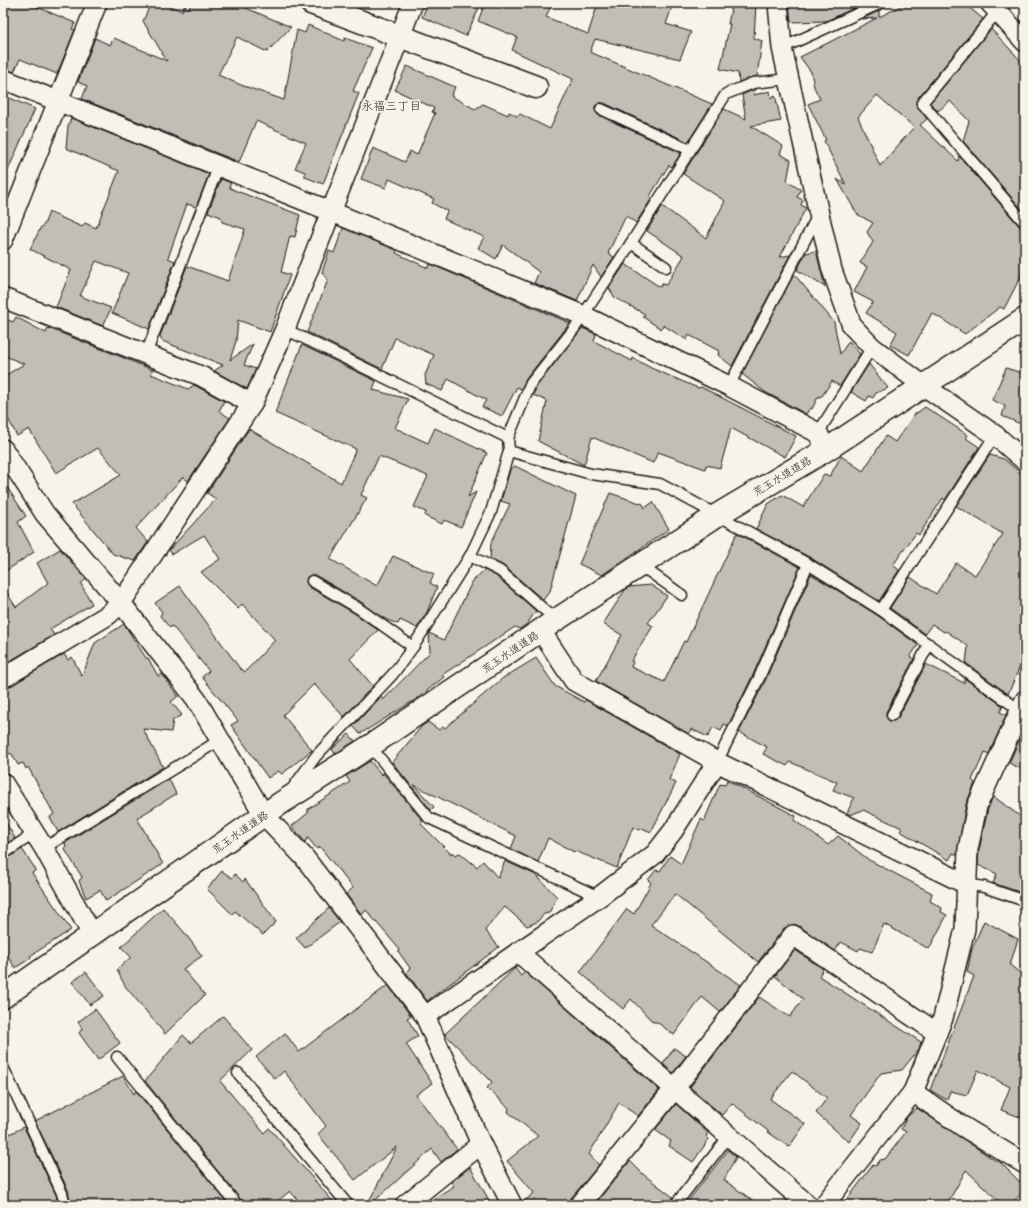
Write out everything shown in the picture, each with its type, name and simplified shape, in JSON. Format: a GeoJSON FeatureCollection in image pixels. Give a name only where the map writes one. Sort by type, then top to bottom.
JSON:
{"type":"FeatureCollection","features":[{"type":"Feature","properties":{"kind":"main road"},"geometry":{"type":"LineString","coordinates":[[311,3],[536,87]]}},
{"type":"Feature","properties":{"kind":"main road","name":"荒玉水道道路"},"geometry":{"type":"LineString","coordinates":[[3,997],[93,936],[273,809],[370,746],[548,625],[719,514],[822,441],[924,386],[1025,319]]}},
{"type":"Feature","properties":{"kind":"street"},"geometry":{"type":"LineString","coordinates":[[3,240],[97,3]]}},
{"type":"Feature","properties":{"kind":"street"},"geometry":{"type":"LineString","coordinates":[[3,678],[108,616],[120,603],[252,404],[285,330],[413,3]]}},
{"type":"Feature","properties":{"kind":"street"},"geometry":{"type":"LineString","coordinates":[[778,3],[782,48],[818,214],[832,270],[852,326],[872,346],[924,386],[995,435],[1025,461]]}},
{"type":"Feature","properties":{"kind":"street"},"geometry":{"type":"LineString","coordinates":[[994,8],[1025,42]]}},
{"type":"Feature","properties":{"kind":"street"},"geometry":{"type":"LineString","coordinates":[[3,79],[219,165],[582,315],[729,386],[822,441]]}},
{"type":"Feature","properties":{"kind":"street"},"geometry":{"type":"LineString","coordinates":[[3,298],[201,376],[252,404]]}},
{"type":"Feature","properties":{"kind":"street"},"geometry":{"type":"LineString","coordinates":[[3,449],[45,514],[120,603],[196,699],[220,740],[273,809],[304,857],[425,1016],[481,1144],[512,1205]]}},
{"type":"Feature","properties":{"kind":"street"},"geometry":{"type":"LineString","coordinates":[[548,625],[574,681],[717,762],[966,884]]}},
{"type":"Feature","properties":{"kind":"street"},"geometry":{"type":"LineString","coordinates":[[824,1205],[913,1092],[943,1018],[965,929],[968,849],[977,806],[1024,708]]}},
{"type":"Feature","properties":{"kind":"street"},"geometry":{"type":"LineString","coordinates":[[425,1016],[599,897],[655,854],[673,831],[717,762]]}},
{"type":"Feature","properties":{"kind":"street"},"geometry":{"type":"LineString","coordinates":[[3,783],[40,841],[93,936]]}},
{"type":"Feature","properties":{"kind":"street"},"geometry":{"type":"LineString","coordinates":[[580,1205],[675,1088],[793,935],[936,1034]]}},
{"type":"Feature","properties":{"kind":"street"},"geometry":{"type":"LineString","coordinates":[[518,952],[808,1205]]}},
{"type":"Feature","properties":{"kind":"street"},"geometry":{"type":"LineString","coordinates":[[913,1092],[962,1126],[1025,1164]]}},
{"type":"Feature","properties":{"kind":"street"},"geometry":{"type":"LineString","coordinates":[[405,1205],[481,1144]]}},
{"type":"Feature","properties":{"kind":"lane"},"geometry":{"type":"LineString","coordinates":[[782,48],[881,3]]}},
{"type":"Feature","properties":{"kind":"lane"},"geometry":{"type":"LineString","coordinates":[[994,8],[922,103],[1025,224]]}},
{"type":"Feature","properties":{"kind":"lane"},"geometry":{"type":"LineString","coordinates":[[273,809],[316,756],[393,674],[413,647],[470,556],[491,512],[509,450],[508,438],[531,383],[582,315],[631,243],[726,94],[753,82],[789,79]]}},
{"type":"Feature","properties":{"kind":"lane"},"geometry":{"type":"LineString","coordinates":[[601,109],[690,150]]}},
{"type":"Feature","properties":{"kind":"lane"},"geometry":{"type":"LineString","coordinates":[[146,354],[219,165]]}},
{"type":"Feature","properties":{"kind":"lane"},"geometry":{"type":"LineString","coordinates":[[729,386],[818,214]]}},
{"type":"Feature","properties":{"kind":"lane"},"geometry":{"type":"LineString","coordinates":[[631,243],[666,267]]}},
{"type":"Feature","properties":{"kind":"lane"},"geometry":{"type":"LineString","coordinates":[[285,330],[508,438]]}},
{"type":"Feature","properties":{"kind":"lane"},"geometry":{"type":"LineString","coordinates":[[822,441],[872,346]]}},
{"type":"Feature","properties":{"kind":"lane"},"geometry":{"type":"LineString","coordinates":[[881,610],[995,435]]}},
{"type":"Feature","properties":{"kind":"lane"},"geometry":{"type":"LineString","coordinates":[[509,450],[591,474],[660,484],[719,514],[808,564],[881,610],[1024,708]]}},
{"type":"Feature","properties":{"kind":"lane"},"geometry":{"type":"LineString","coordinates":[[470,556],[500,571],[548,625]]}},
{"type":"Feature","properties":{"kind":"lane"},"geometry":{"type":"LineString","coordinates":[[717,762],[759,678],[808,564]]}},
{"type":"Feature","properties":{"kind":"lane"},"geometry":{"type":"LineString","coordinates":[[640,565],[682,595]]}},
{"type":"Feature","properties":{"kind":"lane"},"geometry":{"type":"LineString","coordinates":[[312,581],[364,612],[413,647]]}},
{"type":"Feature","properties":{"kind":"lane"},"geometry":{"type":"LineString","coordinates":[[892,715],[929,644]]}},
{"type":"Feature","properties":{"kind":"lane"},"geometry":{"type":"LineString","coordinates":[[3,854],[40,841],[220,740]]}},
{"type":"Feature","properties":{"kind":"lane"},"geometry":{"type":"LineString","coordinates":[[370,746],[429,818],[599,897]]}},
{"type":"Feature","properties":{"kind":"lane"},"geometry":{"type":"LineString","coordinates":[[966,884],[984,887],[1025,900]]}},
{"type":"Feature","properties":{"kind":"lane"},"geometry":{"type":"LineString","coordinates":[[118,1057],[237,1205]]}},
{"type":"Feature","properties":{"kind":"lane"},"geometry":{"type":"LineString","coordinates":[[3,1067],[62,1193],[65,1205]]}},
{"type":"Feature","properties":{"kind":"lane"},"geometry":{"type":"LineString","coordinates":[[238,1073],[348,1205]]}},
{"type":"Feature","properties":{"kind":"lane"},"geometry":{"type":"LineString","coordinates":[[675,1205],[729,1136]]}},
{"type":"Feature","properties":{"kind":"path"},"geometry":{"type":"LineString","coordinates":[[1019,1205],[1025,1199]]}},
{"type":"Feature","properties":{"kind":"building"},"geometry":{"type":"Polygon","coordinates":[[[3,3],[28,3],[75,23],[72,29],[75,30],[57,74],[20,59],[14,72],[3,68],[3,3]]]}},
{"type":"Feature","properties":{"kind":"building"},"geometry":{"type":"Polygon","coordinates":[[[151,3],[163,3],[182,11],[184,6],[189,8],[191,3],[234,3],[291,27],[267,52],[237,37],[218,75],[241,85],[284,100],[297,30],[305,33],[308,25],[344,41],[345,38],[372,48],[353,91],[359,93],[323,184],[305,177],[305,172],[295,168],[306,143],[256,121],[239,162],[82,99],[87,86],[78,82],[95,38],[110,45],[114,38],[167,61],[143,21],[151,3]]]}},
{"type":"Feature","properties":{"kind":"building"},"geometry":{"type":"Polygon","coordinates":[[[428,3],[467,3],[479,8],[466,36],[422,17],[428,3]]]}},
{"type":"Feature","properties":{"kind":"building"},"geometry":{"type":"Polygon","coordinates":[[[485,3],[552,3],[546,17],[588,34],[598,3],[662,3],[672,7],[666,24],[691,32],[680,59],[595,39],[590,52],[712,104],[688,142],[604,103],[600,103],[595,106],[595,110],[598,115],[681,153],[672,167],[669,165],[650,196],[652,198],[636,223],[626,216],[608,253],[614,257],[601,277],[593,265],[577,301],[534,283],[539,272],[503,245],[496,259],[478,248],[484,237],[444,219],[447,211],[432,203],[434,199],[389,179],[386,188],[361,179],[373,148],[405,162],[410,151],[417,155],[435,113],[432,112],[434,108],[395,90],[407,66],[455,87],[451,96],[475,109],[483,104],[508,115],[509,112],[517,116],[520,114],[550,129],[573,79],[512,50],[517,37],[478,21],[485,3]]]}},
{"type":"Feature","properties":{"kind":"building"},"geometry":{"type":"Polygon","coordinates":[[[732,3],[756,3],[754,38],[762,41],[757,76],[739,82],[738,73],[720,69],[730,24],[728,24],[732,3]]]}},
{"type":"Feature","properties":{"kind":"building"},"geometry":{"type":"Polygon","coordinates":[[[789,3],[865,3],[826,21],[791,22],[789,3]]]}},
{"type":"Feature","properties":{"kind":"building"},"geometry":{"type":"Polygon","coordinates":[[[907,3],[964,3],[983,19],[917,99],[916,104],[927,119],[920,125],[958,161],[959,156],[1020,227],[1025,229],[1025,268],[1004,309],[1000,307],[965,334],[932,313],[909,355],[890,345],[897,332],[866,313],[873,302],[854,292],[867,267],[860,263],[873,242],[867,232],[873,223],[857,214],[837,179],[846,185],[824,141],[826,140],[808,104],[820,99],[814,87],[811,72],[800,57],[877,18],[862,19],[879,11],[879,17],[907,3]],[[877,95],[858,117],[880,166],[914,127],[877,95]]]}},
{"type":"Feature","properties":{"kind":"building"},"geometry":{"type":"Polygon","coordinates":[[[991,29],[1025,65],[1025,213],[963,141],[969,121],[950,101],[938,111],[930,103],[991,29]]]}},
{"type":"Feature","properties":{"kind":"building"},"geometry":{"type":"Polygon","coordinates":[[[755,89],[754,95],[770,91],[771,98],[775,95],[781,121],[751,126],[783,146],[780,154],[791,160],[787,181],[801,190],[797,197],[803,200],[801,205],[806,208],[780,257],[790,255],[732,366],[718,355],[719,351],[689,335],[687,340],[663,325],[661,329],[643,317],[645,314],[615,298],[609,288],[625,264],[660,287],[662,284],[666,285],[684,256],[647,231],[662,206],[706,238],[725,201],[683,174],[724,109],[746,119],[742,95],[755,89]]]}},
{"type":"Feature","properties":{"kind":"building"},"geometry":{"type":"Polygon","coordinates":[[[3,95],[35,109],[4,179],[3,95]]]}},
{"type":"Feature","properties":{"kind":"building"},"geometry":{"type":"Polygon","coordinates":[[[71,118],[209,174],[196,207],[187,204],[168,258],[175,261],[149,329],[112,313],[128,273],[96,261],[80,296],[111,308],[103,326],[56,307],[71,270],[30,249],[41,227],[44,225],[49,212],[82,227],[85,223],[96,228],[119,171],[66,148],[68,126],[71,118]]]}},
{"type":"Feature","properties":{"kind":"building"},"geometry":{"type":"Polygon","coordinates":[[[221,179],[231,183],[229,187],[234,190],[300,215],[295,237],[290,236],[281,272],[290,275],[270,332],[238,320],[236,341],[230,360],[253,344],[244,365],[256,369],[247,389],[214,371],[223,365],[162,341],[160,336],[187,266],[228,281],[245,229],[222,222],[221,217],[208,212],[221,179]]]}},
{"type":"Feature","properties":{"kind":"building"},"geometry":{"type":"Polygon","coordinates":[[[343,228],[397,250],[396,253],[428,268],[430,264],[570,323],[526,379],[521,389],[517,387],[502,416],[482,407],[486,400],[448,379],[442,391],[426,384],[425,375],[434,355],[395,338],[382,369],[307,332],[328,280],[322,272],[329,251],[334,253],[343,228]]]}},
{"type":"Feature","properties":{"kind":"building"},"geometry":{"type":"Polygon","coordinates":[[[816,251],[825,287],[797,270],[806,253],[816,251]]]}},
{"type":"Feature","properties":{"kind":"building"},"geometry":{"type":"Polygon","coordinates":[[[794,274],[834,322],[840,354],[849,341],[860,354],[840,386],[832,381],[822,396],[818,397],[812,409],[810,408],[806,414],[765,392],[742,374],[794,274]]]}},
{"type":"Feature","properties":{"kind":"building"},"geometry":{"type":"Polygon","coordinates":[[[16,317],[46,333],[48,328],[153,370],[151,374],[188,389],[194,385],[224,401],[219,411],[230,418],[188,481],[183,477],[136,528],[148,542],[135,561],[113,554],[72,504],[121,475],[98,448],[56,473],[29,429],[17,436],[3,409],[3,377],[24,364],[3,355],[3,318],[13,322],[16,317]]]}},
{"type":"Feature","properties":{"kind":"building"},"geometry":{"type":"Polygon","coordinates":[[[582,328],[596,334],[594,341],[632,361],[633,358],[651,368],[698,388],[701,387],[796,436],[785,457],[731,428],[720,468],[706,465],[705,469],[658,452],[653,463],[592,437],[584,465],[538,441],[547,401],[533,395],[537,386],[582,328]]]}},
{"type":"Feature","properties":{"kind":"building"},"geometry":{"type":"Polygon","coordinates":[[[302,345],[376,381],[373,390],[408,399],[395,428],[428,443],[435,428],[487,453],[468,497],[476,492],[461,527],[444,520],[442,524],[425,516],[426,512],[414,507],[428,476],[379,456],[361,495],[367,498],[330,559],[377,586],[393,556],[434,574],[430,583],[437,587],[427,612],[417,628],[400,620],[398,624],[387,620],[361,602],[315,575],[307,577],[306,581],[309,587],[354,613],[378,630],[350,659],[373,686],[344,717],[314,684],[283,715],[312,750],[282,774],[278,771],[268,778],[231,725],[238,721],[202,677],[209,671],[172,626],[170,628],[160,616],[162,612],[155,603],[180,586],[241,670],[242,669],[245,672],[275,640],[242,604],[238,609],[201,572],[220,559],[204,535],[172,554],[169,550],[216,499],[207,493],[249,429],[341,483],[356,449],[275,413],[302,345]]]}},
{"type":"Feature","properties":{"kind":"building"},"geometry":{"type":"Polygon","coordinates":[[[869,364],[888,388],[876,393],[873,398],[869,396],[866,401],[851,392],[869,364]]]}},
{"type":"Feature","properties":{"kind":"building"},"geometry":{"type":"Polygon","coordinates":[[[1006,368],[1025,374],[1025,426],[1002,416],[1005,406],[992,400],[1006,368]]]}},
{"type":"Feature","properties":{"kind":"building"},"geometry":{"type":"Polygon","coordinates":[[[925,407],[968,435],[966,438],[979,447],[945,500],[943,498],[919,535],[916,533],[893,565],[899,570],[879,601],[811,558],[756,529],[768,504],[782,495],[803,507],[824,474],[830,476],[841,456],[863,471],[886,436],[895,442],[914,415],[925,407]]]}},
{"type":"Feature","properties":{"kind":"building"},"geometry":{"type":"Polygon","coordinates":[[[990,455],[1004,459],[1025,477],[1025,655],[1008,694],[966,663],[968,646],[946,631],[944,632],[932,624],[925,634],[890,608],[910,577],[936,594],[956,563],[975,575],[1003,534],[956,506],[990,455]]]}},
{"type":"Feature","properties":{"kind":"building"},"geometry":{"type":"Polygon","coordinates":[[[515,466],[576,496],[550,591],[543,600],[504,566],[490,559],[491,543],[510,504],[501,501],[510,470],[515,466]]]}},
{"type":"Feature","properties":{"kind":"building"},"geometry":{"type":"Polygon","coordinates":[[[3,481],[26,516],[18,522],[34,552],[3,573],[3,481]]]}},
{"type":"Feature","properties":{"kind":"building"},"geometry":{"type":"Polygon","coordinates":[[[610,493],[643,504],[645,508],[653,502],[669,529],[602,575],[579,564],[610,493]]]}},
{"type":"Feature","properties":{"kind":"building"},"geometry":{"type":"Polygon","coordinates":[[[737,533],[800,567],[753,675],[728,726],[724,724],[721,731],[713,727],[708,737],[691,729],[689,734],[596,681],[622,635],[603,624],[625,590],[629,587],[651,585],[667,596],[648,623],[653,626],[631,661],[633,662],[631,667],[664,682],[684,641],[686,642],[737,533]]]}},
{"type":"Feature","properties":{"kind":"building"},"geometry":{"type":"Polygon","coordinates":[[[60,549],[86,579],[81,584],[92,604],[50,629],[54,635],[3,665],[3,587],[16,607],[48,583],[37,563],[60,549]]]}},
{"type":"Feature","properties":{"kind":"building"},"geometry":{"type":"Polygon","coordinates":[[[484,570],[496,576],[536,611],[527,624],[520,629],[515,627],[442,675],[444,677],[418,698],[360,734],[353,726],[381,697],[383,700],[430,652],[429,633],[444,640],[472,582],[484,570]]]}},
{"type":"Feature","properties":{"kind":"building"},"geometry":{"type":"Polygon","coordinates":[[[811,574],[877,615],[918,645],[910,657],[914,659],[886,712],[886,716],[889,721],[893,721],[898,718],[926,664],[964,683],[964,678],[1003,706],[1000,712],[1006,715],[989,754],[985,752],[972,780],[975,783],[966,804],[957,855],[953,853],[949,860],[900,831],[902,828],[863,810],[850,815],[847,813],[854,798],[833,790],[837,782],[790,762],[787,766],[763,754],[767,747],[739,732],[765,681],[811,574]]]}},
{"type":"Feature","properties":{"kind":"building"},"geometry":{"type":"Polygon","coordinates":[[[124,624],[146,658],[148,658],[158,676],[162,674],[178,696],[171,702],[182,715],[173,720],[171,732],[143,729],[163,767],[58,832],[50,817],[54,814],[28,767],[26,769],[23,763],[18,765],[12,754],[6,753],[3,747],[3,689],[9,687],[64,654],[68,660],[72,657],[82,676],[95,643],[124,624]]]}},
{"type":"Feature","properties":{"kind":"building"},"geometry":{"type":"Polygon","coordinates":[[[536,658],[555,686],[584,702],[586,700],[680,754],[669,780],[676,783],[651,832],[642,828],[640,830],[633,827],[617,868],[575,851],[574,852],[548,838],[538,862],[511,849],[516,836],[414,785],[434,807],[431,810],[392,762],[422,726],[428,722],[439,730],[443,727],[445,728],[503,678],[536,658]]]}},
{"type":"Feature","properties":{"kind":"building"},"geometry":{"type":"Polygon","coordinates":[[[1025,727],[1025,771],[1009,763],[1025,727]]]}},
{"type":"Feature","properties":{"kind":"building"},"geometry":{"type":"Polygon","coordinates":[[[349,734],[355,741],[335,754],[332,749],[349,734]]]}},
{"type":"Feature","properties":{"kind":"building"},"geometry":{"type":"Polygon","coordinates":[[[370,761],[382,775],[383,773],[423,821],[421,824],[451,854],[452,852],[455,855],[460,853],[477,867],[483,861],[498,878],[505,861],[536,875],[557,897],[549,913],[544,914],[537,922],[527,926],[505,907],[485,930],[499,947],[427,1001],[406,972],[410,968],[398,951],[400,950],[366,910],[362,915],[346,894],[353,888],[320,847],[317,849],[308,838],[305,842],[292,826],[308,813],[308,809],[350,782],[346,776],[370,761]]]}},
{"type":"Feature","properties":{"kind":"building"},"geometry":{"type":"Polygon","coordinates":[[[169,779],[176,794],[137,818],[163,864],[106,901],[100,890],[86,898],[79,881],[82,877],[64,848],[66,847],[65,843],[169,779]]]}},
{"type":"Feature","properties":{"kind":"building"},"geometry":{"type":"Polygon","coordinates":[[[727,780],[796,816],[794,820],[828,845],[838,836],[869,860],[932,893],[930,901],[942,908],[941,912],[947,915],[929,949],[884,924],[872,952],[860,948],[858,951],[841,942],[835,951],[794,924],[784,928],[758,962],[675,894],[651,925],[741,985],[720,1012],[702,997],[674,1035],[657,1022],[653,1022],[631,999],[623,1009],[580,972],[627,909],[634,914],[651,883],[648,880],[656,870],[660,871],[670,856],[681,864],[701,819],[704,821],[720,784],[725,785],[727,780]]]}},
{"type":"Feature","properties":{"kind":"building"},"geometry":{"type":"Polygon","coordinates":[[[993,796],[1025,820],[1025,894],[993,883],[997,874],[978,865],[979,850],[988,809],[993,796]]]}},
{"type":"Feature","properties":{"kind":"building"},"geometry":{"type":"Polygon","coordinates":[[[3,818],[15,838],[3,846],[3,818]]]}},
{"type":"Feature","properties":{"kind":"building"},"geometry":{"type":"Polygon","coordinates":[[[22,849],[36,870],[32,873],[71,930],[30,956],[31,958],[15,968],[3,947],[3,860],[22,849]]]}},
{"type":"Feature","properties":{"kind":"building"},"geometry":{"type":"Polygon","coordinates":[[[222,871],[232,878],[235,874],[243,882],[245,879],[276,922],[263,935],[235,911],[232,914],[207,889],[222,871]]]}},
{"type":"Feature","properties":{"kind":"building"},"geometry":{"type":"Polygon","coordinates":[[[163,908],[202,956],[183,969],[205,995],[165,1034],[125,986],[117,970],[131,957],[121,947],[163,908]]]}},
{"type":"Feature","properties":{"kind":"building"},"geometry":{"type":"Polygon","coordinates":[[[329,908],[340,922],[305,948],[296,938],[329,908]]]}},
{"type":"Feature","properties":{"kind":"building"},"geometry":{"type":"Polygon","coordinates":[[[984,921],[1018,939],[1010,965],[1025,977],[1025,1119],[1001,1110],[1010,1087],[978,1070],[967,1095],[950,1091],[947,1100],[930,1090],[974,976],[967,972],[972,949],[984,921]]]}},
{"type":"Feature","properties":{"kind":"building"},"geometry":{"type":"Polygon","coordinates":[[[795,950],[823,969],[819,976],[921,1042],[919,1049],[902,1070],[881,1073],[851,1115],[862,1123],[849,1142],[816,1113],[827,1098],[792,1071],[770,1099],[805,1124],[789,1147],[732,1103],[722,1115],[690,1087],[759,997],[790,1017],[803,999],[775,976],[795,950]]]}},
{"type":"Feature","properties":{"kind":"building"},"geometry":{"type":"Polygon","coordinates":[[[515,968],[521,976],[525,972],[659,1090],[638,1116],[619,1103],[589,1154],[599,1165],[571,1198],[569,1205],[523,1205],[522,1203],[534,1193],[507,1161],[538,1136],[508,1112],[509,1108],[487,1088],[492,1082],[445,1034],[515,968]]]}},
{"type":"Feature","properties":{"kind":"building"},"geometry":{"type":"Polygon","coordinates":[[[86,972],[104,996],[90,1005],[72,982],[86,972]]]}},
{"type":"Feature","properties":{"kind":"building"},"geometry":{"type":"Polygon","coordinates":[[[388,985],[411,1016],[407,1018],[418,1036],[406,1044],[432,1083],[416,1095],[457,1149],[441,1162],[432,1149],[370,1205],[367,1205],[397,1147],[355,1180],[318,1134],[326,1126],[284,1071],[275,1079],[256,1057],[285,1033],[299,1052],[388,985]]]}},
{"type":"Feature","properties":{"kind":"building"},"geometry":{"type":"Polygon","coordinates":[[[95,1009],[120,1043],[98,1060],[79,1033],[82,1029],[78,1022],[95,1009]]]}},
{"type":"Feature","properties":{"kind":"building"},"geometry":{"type":"Polygon","coordinates":[[[223,1016],[252,1050],[220,1081],[264,1133],[269,1128],[336,1205],[302,1205],[290,1191],[273,1205],[243,1205],[242,1201],[145,1081],[183,1035],[191,1043],[223,1016]]]}},
{"type":"Feature","properties":{"kind":"building"},"geometry":{"type":"Polygon","coordinates":[[[674,1048],[686,1056],[673,1073],[663,1064],[674,1048]]]}},
{"type":"Feature","properties":{"kind":"building"},"geometry":{"type":"Polygon","coordinates":[[[123,1076],[134,1094],[136,1091],[229,1205],[71,1205],[68,1190],[35,1121],[123,1076]]]}},
{"type":"Feature","properties":{"kind":"building"},"geometry":{"type":"Polygon","coordinates":[[[676,1104],[708,1133],[706,1136],[709,1139],[693,1162],[669,1146],[671,1141],[655,1130],[676,1104]]]}},
{"type":"Feature","properties":{"kind":"building"},"geometry":{"type":"Polygon","coordinates":[[[917,1108],[1001,1163],[1025,1187],[1025,1190],[1010,1205],[1003,1205],[966,1170],[950,1199],[942,1205],[843,1205],[873,1165],[876,1166],[880,1160],[885,1159],[906,1132],[901,1129],[907,1117],[917,1108]]]}},
{"type":"Feature","properties":{"kind":"building"},"geometry":{"type":"Polygon","coordinates":[[[24,1127],[56,1195],[58,1205],[3,1205],[3,1137],[24,1127]]]}},
{"type":"Feature","properties":{"kind":"building"},"geometry":{"type":"Polygon","coordinates":[[[728,1150],[736,1157],[724,1180],[759,1205],[685,1205],[728,1150]]]}},
{"type":"Feature","properties":{"kind":"building"},"geometry":{"type":"Polygon","coordinates":[[[630,1161],[644,1175],[673,1197],[669,1205],[594,1205],[630,1161]]]}},
{"type":"Feature","properties":{"kind":"building"},"geometry":{"type":"Polygon","coordinates":[[[470,1167],[492,1205],[423,1205],[454,1186],[451,1182],[470,1167]]]}},
{"type":"Feature","properties":{"kind":"railway"},"geometry":{"type":"LineString","coordinates":[[1021,3],[1025,8]]}},
{"type":"Feature","properties":{"kind":"district","name":"永福三丁目"},"geometry":{"type":"Point","coordinates":[391,106]}}]}
